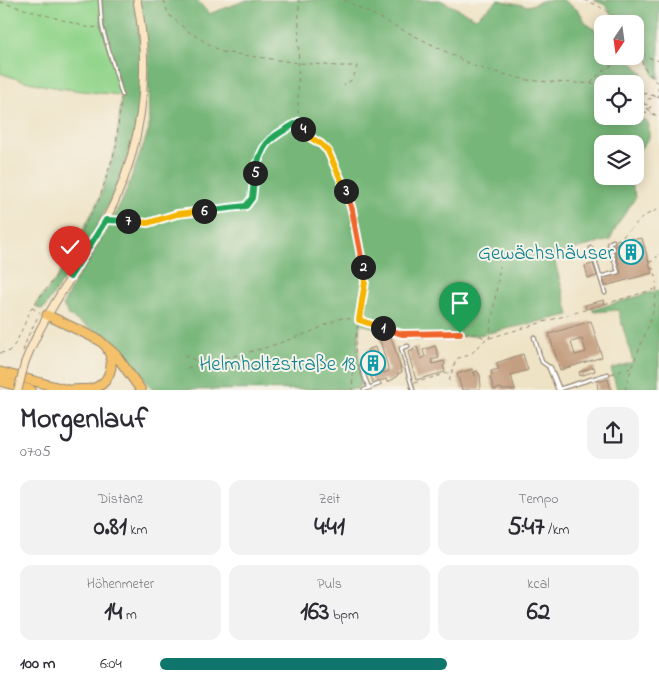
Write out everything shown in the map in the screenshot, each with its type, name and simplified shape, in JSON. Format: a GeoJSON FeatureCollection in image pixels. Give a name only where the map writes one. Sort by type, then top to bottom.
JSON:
{"type":"FeatureCollection","features":[{"type":"Feature","properties":{"kind":"highway"},"geometry":{"type":"LineString","coordinates":[[44,314],[98,340],[116,355],[141,390]]}},
{"type":"Feature","properties":{"kind":"highway"},"geometry":{"type":"LineString","coordinates":[[0,372],[69,390],[90,389],[104,382],[111,370],[110,354],[105,346]]}},
{"type":"Feature","properties":{"kind":"highway"},"geometry":{"type":"LineString","coordinates":[[0,381],[31,390]]}},
{"type":"Feature","properties":{"kind":"street"},"geometry":{"type":"LineString","coordinates":[[18,390],[25,362],[44,314],[106,220],[132,157],[143,104],[144,60],[142,28],[137,0]]}},
{"type":"Feature","properties":{"kind":"street"},"geometry":{"type":"LineString","coordinates":[[550,368],[559,389]]}},
{"type":"Feature","properties":{"kind":"lane"},"geometry":{"type":"LineString","coordinates":[[100,0],[102,28],[122,95]]}},
{"type":"Feature","properties":{"kind":"lane"},"geometry":{"type":"LineString","coordinates":[[600,276],[618,272],[609,243],[613,241]]}},
{"type":"Feature","properties":{"kind":"lane"},"geometry":{"type":"LineString","coordinates":[[591,248],[605,293]]}},
{"type":"Feature","properties":{"kind":"lane"},"geometry":{"type":"LineString","coordinates":[[534,337],[542,362],[550,368]]}},
{"type":"Feature","properties":{"kind":"lane"},"geometry":{"type":"LineString","coordinates":[[408,346],[402,348],[413,388]]}},
{"type":"Feature","properties":{"kind":"lane"},"geometry":{"type":"LineString","coordinates":[[364,358],[361,368],[369,388]]}},
{"type":"Feature","properties":{"kind":"lane"},"geometry":{"type":"LineString","coordinates":[[559,389],[609,374]]}},
{"type":"Feature","properties":{"kind":"lane"},"geometry":{"type":"LineString","coordinates":[[364,390],[379,384]]}},
{"type":"Feature","properties":{"kind":"path"},"geometry":{"type":"LineString","coordinates":[[164,0],[168,14],[189,32],[222,52],[299,63],[357,66],[353,79],[344,85]]}},
{"type":"Feature","properties":{"kind":"path"},"geometry":{"type":"LineString","coordinates":[[299,0],[298,122],[311,138],[328,151],[348,197],[356,227],[365,282],[356,340],[352,390]]}},
{"type":"Feature","properties":{"kind":"path"},"geometry":{"type":"LineString","coordinates":[[344,0],[476,67],[527,80],[594,83]]}},
{"type":"Feature","properties":{"kind":"path"},"geometry":{"type":"LineString","coordinates":[[584,0],[597,5],[612,15]]}},
{"type":"Feature","properties":{"kind":"path"},"geometry":{"type":"LineString","coordinates":[[0,2],[90,28],[102,28]]}},
{"type":"Feature","properties":{"kind":"path"},"geometry":{"type":"LineString","coordinates":[[644,54],[659,61]]}},
{"type":"Feature","properties":{"kind":"path"},"geometry":{"type":"LineString","coordinates":[[591,83],[601,72],[613,65]]}},
{"type":"Feature","properties":{"kind":"path"},"geometry":{"type":"LineString","coordinates":[[643,65],[658,84],[658,97]]}},
{"type":"Feature","properties":{"kind":"path"},"geometry":{"type":"LineString","coordinates":[[644,93],[658,97]]}},
{"type":"Feature","properties":{"kind":"path"},"geometry":{"type":"LineString","coordinates":[[0,353],[8,352],[16,343],[32,307],[54,279],[99,200],[116,147],[122,95]]}},
{"type":"Feature","properties":{"kind":"path"},"geometry":{"type":"LineString","coordinates":[[644,100],[658,97]]}},
{"type":"Feature","properties":{"kind":"path"},"geometry":{"type":"LineString","coordinates":[[644,105],[659,117]]}},
{"type":"Feature","properties":{"kind":"path"},"geometry":{"type":"LineString","coordinates":[[644,105],[651,106],[645,113],[655,115]]}},
{"type":"Feature","properties":{"kind":"path"},"geometry":{"type":"LineString","coordinates":[[106,220],[148,223],[177,214],[246,206],[252,198],[255,174],[263,148],[268,140],[298,122]]}},
{"type":"Feature","properties":{"kind":"path"},"geometry":{"type":"LineString","coordinates":[[613,241],[620,239],[644,216],[659,209]]}},
{"type":"Feature","properties":{"kind":"path"},"geometry":{"type":"LineString","coordinates":[[649,262],[657,259],[659,254]]}},
{"type":"Feature","properties":{"kind":"path"},"geometry":{"type":"LineString","coordinates":[[489,339],[500,266]]}},
{"type":"Feature","properties":{"kind":"path"},"geometry":{"type":"LineString","coordinates":[[625,390],[638,350],[652,320],[659,289],[653,268],[651,269]]}},
{"type":"Feature","properties":{"kind":"path"},"geometry":{"type":"LineString","coordinates":[[187,368],[268,348],[342,318],[359,320],[402,334],[468,333],[489,339],[659,289]]}},
{"type":"Feature","properties":{"kind":"path"},"geometry":{"type":"LineString","coordinates":[[22,352],[28,336],[44,314],[32,307]]}},
{"type":"Feature","properties":{"kind":"path"},"geometry":{"type":"LineString","coordinates":[[449,381],[458,358],[470,355],[486,339]]}},
{"type":"Feature","properties":{"kind":"path"},"geometry":{"type":"LineString","coordinates":[[184,356],[205,364]]}},
{"type":"Feature","properties":{"kind":"path"},"geometry":{"type":"LineString","coordinates":[[609,374],[633,368]]}},
{"type":"Feature","properties":{"kind":"path"},"geometry":{"type":"LineString","coordinates":[[413,388],[413,383],[452,371]]}},
{"type":"Feature","properties":{"kind":"green space"},"geometry":{"type":"Polygon","coordinates":[[[0,0],[100,0],[122,95],[45,85],[0,73],[0,0]]]}},
{"type":"Feature","properties":{"kind":"green space"},"geometry":{"type":"Polygon","coordinates":[[[100,0],[134,0],[141,64],[138,116],[126,161],[108,205],[82,252],[42,309],[37,308],[37,302],[56,280],[99,200],[116,147],[122,95],[102,27],[100,0]]]}},
{"type":"Feature","properties":{"kind":"green space"},"geometry":{"type":"Polygon","coordinates":[[[139,0],[197,0],[209,14],[247,0],[346,0],[354,3],[358,0],[440,0],[476,18],[498,0],[528,6],[545,0],[563,0],[579,11],[586,23],[594,29],[594,65],[634,65],[643,74],[594,75],[594,125],[644,125],[644,120],[649,124],[649,138],[644,144],[644,135],[594,135],[594,185],[631,185],[636,197],[617,225],[610,240],[553,255],[569,315],[479,335],[415,340],[410,336],[360,324],[358,345],[361,384],[357,389],[153,390],[124,353],[97,332],[69,316],[63,305],[73,284],[101,240],[124,197],[149,130],[148,47],[139,0]]]}},
{"type":"Feature","properties":{"kind":"green space"},"geometry":{"type":"Polygon","coordinates":[[[594,0],[659,0],[659,79],[653,75],[649,54],[644,49],[644,15],[612,15],[605,5],[594,0]]]}},
{"type":"Feature","properties":{"kind":"green space"},"geometry":{"type":"Polygon","coordinates":[[[659,290],[659,389],[617,389],[611,369],[633,362],[618,310],[594,312],[592,310],[659,290]]]}},
{"type":"Feature","properties":{"kind":"building","name":"Gewächshäuser"},"geometry":{"type":"Polygon","coordinates":[[[632,238],[642,238],[652,273],[605,286],[603,278],[621,273],[614,246],[630,241],[632,238]]]}},
{"type":"Feature","properties":{"kind":"building"},"geometry":{"type":"Polygon","coordinates":[[[593,264],[597,276],[588,278],[585,266],[593,264]]]}},
{"type":"Feature","properties":{"kind":"building"},"geometry":{"type":"Polygon","coordinates":[[[604,300],[605,304],[586,309],[585,305],[604,300]]]}},
{"type":"Feature","properties":{"kind":"building"},"geometry":{"type":"Polygon","coordinates":[[[591,321],[602,357],[560,370],[549,334],[591,321]],[[582,339],[571,342],[575,355],[586,352],[582,339]]]}},
{"type":"Feature","properties":{"kind":"building","name":"Helmholtzstraße 18"},"geometry":{"type":"Polygon","coordinates":[[[385,334],[387,338],[391,337],[402,372],[387,382],[386,379],[373,383],[364,355],[369,354],[367,350],[375,347],[383,373],[389,371],[379,337],[385,334]]]}},
{"type":"Feature","properties":{"kind":"building"},"geometry":{"type":"Polygon","coordinates":[[[435,346],[439,358],[431,360],[433,364],[444,361],[445,372],[416,380],[408,352],[417,347],[421,359],[425,357],[423,350],[435,346]]]}},
{"type":"Feature","properties":{"kind":"building"},"geometry":{"type":"Polygon","coordinates":[[[523,354],[528,370],[511,375],[515,390],[502,390],[501,388],[494,390],[490,377],[492,376],[491,371],[499,369],[496,363],[523,354]]]}},
{"type":"Feature","properties":{"kind":"building"},"geometry":{"type":"Polygon","coordinates":[[[594,367],[595,371],[580,376],[579,372],[594,367]]]}},
{"type":"Feature","properties":{"kind":"building"},"geometry":{"type":"Polygon","coordinates":[[[472,369],[475,376],[474,372],[477,371],[480,375],[481,386],[479,390],[462,390],[457,374],[472,369]]]}},
{"type":"Feature","properties":{"kind":"building"},"geometry":{"type":"Polygon","coordinates":[[[608,379],[611,390],[598,390],[597,382],[608,379]]]}},
{"type":"Feature","properties":{"kind":"place","name":"Gewächshäuser"},"geometry":{"type":"Point","coordinates":[631,252]}},
{"type":"Feature","properties":{"kind":"place","name":"Helmholtzstraße 18"},"geometry":{"type":"Point","coordinates":[373,363]}},
{"type":"Feature","properties":{"kind":"route"},"geometry":{"type":"LineString","coordinates":[[70,277],[106,220],[148,223],[177,214],[246,206],[252,198],[258,158],[263,148],[268,140],[298,122],[311,138],[328,151],[346,190],[352,210],[365,282],[359,320],[402,334],[460,333]]}}]}
